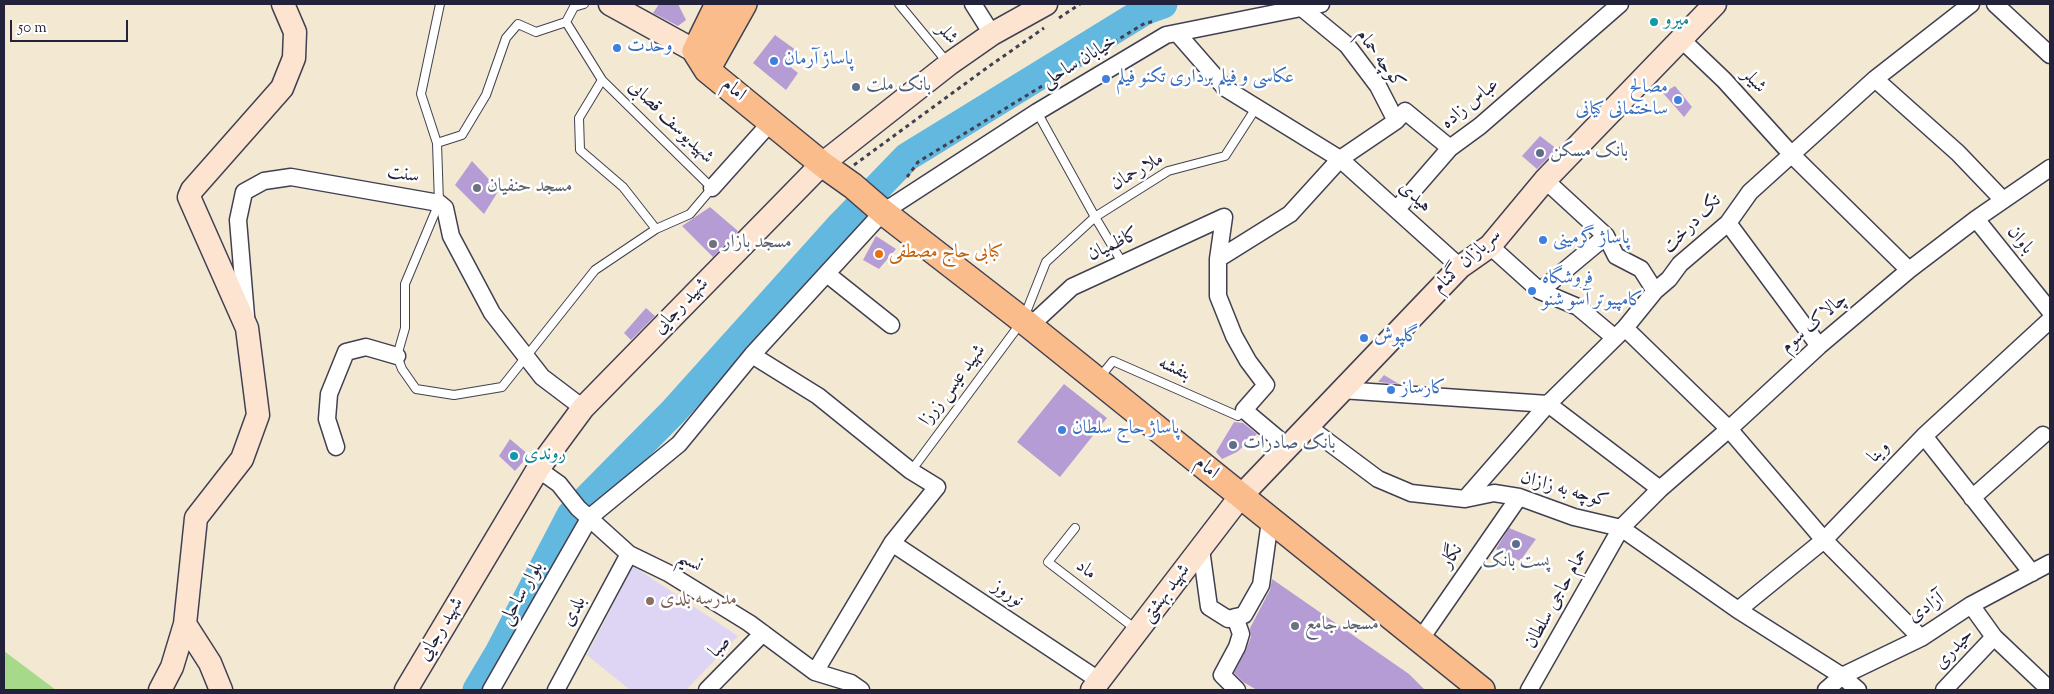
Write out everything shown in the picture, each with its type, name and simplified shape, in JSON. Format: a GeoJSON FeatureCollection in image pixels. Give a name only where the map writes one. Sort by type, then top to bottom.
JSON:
{"type":"FeatureCollection","features":[{"type":"Feature","properties":{"kind":"main road"},"geometry":{"type":"LineString","coordinates":[[701,60],[718,4]]}},
{"type":"Feature","properties":{"kind":"main road"},"geometry":{"type":"LineString","coordinates":[[701,60],[744,4]]}},
{"type":"Feature","properties":{"kind":"main road","name":"امام"},"geometry":{"type":"LineString","coordinates":[[701,60],[771,122],[883,212],[1027,323],[1240,497],[1482,690]]}},
{"type":"Feature","properties":{"kind":"street"},"geometry":{"type":"LineString","coordinates":[[160,690],[172,667],[185,624],[196,518],[242,459],[258,416],[247,328],[189,197],[192,190],[282,88],[294,58],[296,32],[283,4]]}},
{"type":"Feature","properties":{"kind":"street","name":"امام"},"geometry":{"type":"LineString","coordinates":[[610,4],[701,60]]}},
{"type":"Feature","properties":{"kind":"street"},"geometry":{"type":"LineString","coordinates":[[973,4],[992,34]]}},
{"type":"Feature","properties":{"kind":"street","name":"خیابان ساحلی"},"geometry":{"type":"LineString","coordinates":[[584,512],[679,444],[752,355],[883,212],[1037,112],[1166,35],[1321,4]]}},
{"type":"Feature","properties":{"kind":"street","name":"عباس زاده"},"geometry":{"type":"LineString","coordinates":[[1218,259],[1290,214],[1340,159],[1396,121],[1405,111],[1450,148],[1480,126],[1620,4]]}},
{"type":"Feature","properties":{"kind":"street","name":"تک درخت"},"geometry":{"type":"LineString","coordinates":[[1465,498],[1548,404],[1620,333],[1655,291],[1669,279],[1680,264],[1728,223],[1750,192],[1874,79],[1971,4]]}},
{"type":"Feature","properties":{"kind":"street"},"geometry":{"type":"LineString","coordinates":[[1995,4],[2050,55]]}},
{"type":"Feature","properties":{"kind":"street","name":"سربازان گمنام"},"geometry":{"type":"LineString","coordinates":[[1240,497],[1460,267],[1490,246],[1545,180],[1681,39],[1708,6]]}},
{"type":"Feature","properties":{"kind":"street","name":"کوچه حمام"},"geometry":{"type":"LineString","coordinates":[[1302,8],[1347,45],[1378,86],[1396,121]]}},
{"type":"Feature","properties":{"kind":"street","name":"شهید رجایی"},"geometry":{"type":"LineString","coordinates":[[406,690],[538,469],[584,408],[838,175],[949,64],[992,34],[1051,16]]}},
{"type":"Feature","properties":{"kind":"street"},"geometry":{"type":"LineString","coordinates":[[1177,33],[1225,88],[1340,159]]}},
{"type":"Feature","properties":{"kind":"street","name":"شیلر"},"geometry":{"type":"LineString","coordinates":[[1681,39],[1724,80],[1792,155],[1909,270]]}},
{"type":"Feature","properties":{"kind":"street"},"geometry":{"type":"LineString","coordinates":[[1874,79],[1958,153],[2003,200]]}},
{"type":"Feature","properties":{"kind":"street"},"geometry":{"type":"LineString","coordinates":[[712,188],[771,122]]}},
{"type":"Feature","properties":{"kind":"street"},"geometry":{"type":"LineString","coordinates":[[1397,209],[1450,148]]}},
{"type":"Feature","properties":{"kind":"street","name":"هیدی"},"geometry":{"type":"LineString","coordinates":[[1340,159],[1460,267]]}},
{"type":"Feature","properties":{"kind":"street","name":"چالاک سوم"},"geometry":{"type":"LineString","coordinates":[[1621,528],[1660,489],[1818,346],[1909,270],[1976,219],[2050,168]]}},
{"type":"Feature","properties":{"kind":"street","name":"سنت"},"geometry":{"type":"LineString","coordinates":[[247,328],[238,220],[244,192],[264,181],[291,177],[439,203],[445,208],[451,236],[492,313],[542,377],[584,408]]}},
{"type":"Feature","properties":{"kind":"street"},"geometry":{"type":"LineString","coordinates":[[1545,180],[1606,236],[1616,256],[1641,269],[1655,291]]}},
{"type":"Feature","properties":{"kind":"street","name":"کاظمیان"},"geometry":{"type":"LineString","coordinates":[[1027,323],[1072,287],[1224,217],[1218,259]]}},
{"type":"Feature","properties":{"kind":"street","name":"باوان"},"geometry":{"type":"LineString","coordinates":[[1976,219],[2050,310]]}},
{"type":"Feature","properties":{"kind":"street"},"geometry":{"type":"LineString","coordinates":[[1728,223],[1818,346]]}},
{"type":"Feature","properties":{"kind":"street"},"geometry":{"type":"LineString","coordinates":[[1540,291],[1606,236]]}},
{"type":"Feature","properties":{"kind":"street"},"geometry":{"type":"LineString","coordinates":[[1490,246],[1540,291],[1578,307],[1620,333],[1728,429],[1824,540],[1921,638]]}},
{"type":"Feature","properties":{"kind":"street"},"geometry":{"type":"LineString","coordinates":[[1218,259],[1218,296],[1234,336],[1248,361],[1266,385],[1244,410],[1288,447]]}},
{"type":"Feature","properties":{"kind":"street"},"geometry":{"type":"LineString","coordinates":[[827,274],[891,325]]}},
{"type":"Feature","properties":{"kind":"street","name":"وینا"},"geometry":{"type":"LineString","coordinates":[[1738,610],[1824,540],[1924,436],[2050,320]]}},
{"type":"Feature","properties":{"kind":"street"},"geometry":{"type":"LineString","coordinates":[[336,447],[327,419],[330,394],[346,352],[366,347],[397,356]]}},
{"type":"Feature","properties":{"kind":"street"},"geometry":{"type":"LineString","coordinates":[[752,355],[818,396],[911,471],[937,487],[892,543],[815,672]]}},
{"type":"Feature","properties":{"kind":"street"},"geometry":{"type":"LineString","coordinates":[[1341,390],[1548,404],[1660,489]]}},
{"type":"Feature","properties":{"kind":"street","name":"کوچه به زازان"},"geometry":{"type":"LineString","coordinates":[[1308,426],[1378,479],[1411,493],[1465,498],[1494,493],[1519,497],[1574,517],[1621,528]]}},
{"type":"Feature","properties":{"kind":"street"},"geometry":{"type":"LineString","coordinates":[[1972,498],[2043,435]]}},
{"type":"Feature","properties":{"kind":"street"},"geometry":{"type":"LineString","coordinates":[[1924,436],[2032,573]]}},
{"type":"Feature","properties":{"kind":"street","name":"نسیم"},"geometry":{"type":"LineString","coordinates":[[538,469],[559,484],[584,512],[629,554],[668,573],[763,633],[815,672],[850,683],[861,690]]}},
{"type":"Feature","properties":{"kind":"street","name":"شهید بهشتی"},"geometry":{"type":"LineString","coordinates":[[1096,686],[1240,497]]}},
{"type":"Feature","properties":{"kind":"street","name":"نگار"},"geometry":{"type":"LineString","coordinates":[[1420,640],[1519,497]]}},
{"type":"Feature","properties":{"kind":"street","name":"بلوار ساحلی"},"geometry":{"type":"LineString","coordinates":[[491,690],[584,512]]}},
{"type":"Feature","properties":{"kind":"street"},"geometry":{"type":"LineString","coordinates":[[1201,548],[1209,606],[1228,619],[1244,615],[1261,585],[1270,521]]}},
{"type":"Feature","properties":{"kind":"street"},"geometry":{"type":"LineString","coordinates":[[1621,528],[1738,610],[1842,676],[1858,690]]}},
{"type":"Feature","properties":{"kind":"street","name":"حمام حاجی سلطان"},"geometry":{"type":"LineString","coordinates":[[1529,690],[1621,528]]}},
{"type":"Feature","properties":{"kind":"street","name":"نوروز"},"geometry":{"type":"LineString","coordinates":[[892,543],[1096,686]]}},
{"type":"Feature","properties":{"kind":"street","name":"بلدی"},"geometry":{"type":"LineString","coordinates":[[556,690],[629,554]]}},
{"type":"Feature","properties":{"kind":"street","name":"آزادی"},"geometry":{"type":"LineString","coordinates":[[1826,690],[1842,676],[1921,638],[1971,605],[2050,564]]}},
{"type":"Feature","properties":{"kind":"street"},"geometry":{"type":"LineString","coordinates":[[1971,605],[1994,636],[2050,690]]}},
{"type":"Feature","properties":{"kind":"street"},"geometry":{"type":"LineString","coordinates":[[1235,617],[1241,634],[1237,647],[1222,675],[1237,690]]}},
{"type":"Feature","properties":{"kind":"street"},"geometry":{"type":"LineString","coordinates":[[185,624],[210,663],[221,690]]}},
{"type":"Feature","properties":{"kind":"street","name":"صبا"},"geometry":{"type":"LineString","coordinates":[[707,690],[763,633]]}},
{"type":"Feature","properties":{"kind":"street","name":"حیدری"},"geometry":{"type":"LineString","coordinates":[[1944,690],[1994,636]]}},
{"type":"Feature","properties":{"kind":"lane"},"geometry":{"type":"LineString","coordinates":[[397,356],[405,328],[405,284],[439,203],[437,144],[421,94],[440,4]]}},
{"type":"Feature","properties":{"kind":"lane"},"geometry":{"type":"LineString","coordinates":[[437,144],[462,135],[486,95],[506,38],[518,24],[536,32],[566,22],[574,7],[584,4]]}},
{"type":"Feature","properties":{"kind":"lane","name":"شلر"},"geometry":{"type":"LineString","coordinates":[[899,4],[949,64]]}},
{"type":"Feature","properties":{"kind":"lane","name":"شهیدیوسف قصابی"},"geometry":{"type":"LineString","coordinates":[[397,356],[402,369],[416,389],[454,395],[502,387],[595,270],[656,229],[690,214],[712,188],[602,80],[566,22]]}},
{"type":"Feature","properties":{"kind":"lane"},"geometry":{"type":"LineString","coordinates":[[602,80],[579,118],[580,150],[623,187],[656,229]]}},
{"type":"Feature","properties":{"kind":"lane","name":"ملارحمان"},"geometry":{"type":"LineString","coordinates":[[1027,323],[1046,262],[1095,217],[1168,171],[1225,156],[1256,108]]}},
{"type":"Feature","properties":{"kind":"lane"},"geometry":{"type":"LineString","coordinates":[[1037,112],[1123,264]]}},
{"type":"Feature","properties":{"kind":"lane","name":"شهید عیس زرزا"},"geometry":{"type":"LineString","coordinates":[[911,471],[1027,323]]}},
{"type":"Feature","properties":{"kind":"lane","name":"بنفشه"},"geometry":{"type":"LineString","coordinates":[[1097,380],[1113,361],[1238,416],[1244,410]]}},
{"type":"Feature","properties":{"kind":"lane","name":"ماد"},"geometry":{"type":"LineString","coordinates":[[1075,528],[1048,562],[1138,631]]}},
{"type":"Feature","properties":{"kind":"path"},"geometry":{"type":"LineString","coordinates":[[838,175],[988,67],[1051,16],[1080,4]]}},
{"type":"Feature","properties":{"kind":"shaded area","name":"مدرسه بلدی"},"geometry":{"type":"Polygon","coordinates":[[[633,566],[738,636],[686,690],[630,690],[587,655],[633,566]]]}},
{"type":"Feature","properties":{"kind":"green space"},"geometry":{"type":"Polygon","coordinates":[[[4,651],[56,690],[4,690],[4,651]]]}},
{"type":"Feature","properties":{"kind":"building"},"geometry":{"type":"Polygon","coordinates":[[[659,4],[678,4],[686,20],[678,26],[653,13],[659,4]]]}},
{"type":"Feature","properties":{"kind":"building","name":"پاساژ آرمان"},"geometry":{"type":"Polygon","coordinates":[[[775,35],[800,53],[788,65],[798,73],[786,90],[753,63],[775,35]]]}},
{"type":"Feature","properties":{"kind":"building","name":"مصالح ساختمانی کیانی"},"geometry":{"type":"Polygon","coordinates":[[[1675,86],[1692,107],[1684,117],[1663,93],[1675,86]]]}},
{"type":"Feature","properties":{"kind":"building","name":"بانک مسکن"},"geometry":{"type":"Polygon","coordinates":[[[1540,136],[1557,149],[1537,169],[1522,156],[1540,136]]]}},
{"type":"Feature","properties":{"kind":"building","name":"مسجد حنفیان"},"geometry":{"type":"Polygon","coordinates":[[[472,161],[499,190],[484,214],[455,185],[472,161]]]}},
{"type":"Feature","properties":{"kind":"building","name":"مسجد بازار"},"geometry":{"type":"Polygon","coordinates":[[[710,207],[738,231],[713,257],[682,226],[710,207]]]}},
{"type":"Feature","properties":{"kind":"building","name":"کبابی حاج مصطفی"},"geometry":{"type":"Polygon","coordinates":[[[876,236],[896,249],[879,269],[863,260],[876,236]]]}},
{"type":"Feature","properties":{"kind":"building"},"geometry":{"type":"Polygon","coordinates":[[[646,308],[655,316],[631,340],[624,333],[646,308]]]}},
{"type":"Feature","properties":{"kind":"building"},"geometry":{"type":"Polygon","coordinates":[[[1384,375],[1399,384],[1378,382],[1384,375]]]}},
{"type":"Feature","properties":{"kind":"building","name":"پاساژ حاج سلطان"},"geometry":{"type":"Polygon","coordinates":[[[1064,384],[1107,418],[1060,477],[1017,442],[1064,384]]]}},
{"type":"Feature","properties":{"kind":"building","name":"بانک صادرات"},"geometry":{"type":"Polygon","coordinates":[[[1234,422],[1243,423],[1257,434],[1237,452],[1222,459],[1216,452],[1234,422]]]}},
{"type":"Feature","properties":{"kind":"building","name":"روندی"},"geometry":{"type":"Polygon","coordinates":[[[510,439],[529,455],[515,471],[499,456],[510,439]]]}},
{"type":"Feature","properties":{"kind":"building","name":"پست بانک"},"geometry":{"type":"Polygon","coordinates":[[[1509,528],[1536,539],[1520,561],[1496,549],[1509,528]]]}},
{"type":"Feature","properties":{"kind":"building","name":"مسجد جامع"},"geometry":{"type":"Polygon","coordinates":[[[1272,579],[1409,674],[1425,690],[1257,690],[1243,682],[1234,673],[1246,650],[1251,637],[1250,628],[1270,590],[1272,579]]]}},
{"type":"Feature","properties":{"kind":"waterway"},"geometry":{"type":"LineString","coordinates":[[477,690],[499,653],[571,515],[673,412],[842,224],[907,157],[1146,10],[1163,4]]}},
{"type":"Feature","properties":{"kind":"place","name":"میرو"},"geometry":{"type":"Point","coordinates":[1654,22]}},
{"type":"Feature","properties":{"kind":"place","name":"وحدت"},"geometry":{"type":"Point","coordinates":[617,48]}},
{"type":"Feature","properties":{"kind":"place","name":"پاساژ آرمان"},"geometry":{"type":"Point","coordinates":[774,61]}},
{"type":"Feature","properties":{"kind":"place","name":"عکاسی و فیلم برداری تکنو فیلم"},"geometry":{"type":"Point","coordinates":[1106,79]}},
{"type":"Feature","properties":{"kind":"place","name":"بانک ملت"},"geometry":{"type":"Point","coordinates":[856,87]}},
{"type":"Feature","properties":{"kind":"place","name":"مصالح ساختمانی کیانی"},"geometry":{"type":"Point","coordinates":[1678,100]}},
{"type":"Feature","properties":{"kind":"place","name":"بانک مسکن"},"geometry":{"type":"Point","coordinates":[1540,153]}},
{"type":"Feature","properties":{"kind":"place","name":"مسجد حنفیان"},"geometry":{"type":"Point","coordinates":[477,188]}},
{"type":"Feature","properties":{"kind":"place","name":"پاساژ گرمینی"},"geometry":{"type":"Point","coordinates":[1543,240]}},
{"type":"Feature","properties":{"kind":"place","name":"مسجد بازار"},"geometry":{"type":"Point","coordinates":[713,244]}},
{"type":"Feature","properties":{"kind":"place","name":"کبابی حاج مصطفی"},"geometry":{"type":"Point","coordinates":[879,254]}},
{"type":"Feature","properties":{"kind":"place","name":"فروشگاه کامپیوتر آسو شنو"},"geometry":{"type":"Point","coordinates":[1532,291]}},
{"type":"Feature","properties":{"kind":"place","name":"گلپوش"},"geometry":{"type":"Point","coordinates":[1364,338]}},
{"type":"Feature","properties":{"kind":"place","name":"کارساز"},"geometry":{"type":"Point","coordinates":[1391,390]}},
{"type":"Feature","properties":{"kind":"place","name":"پاساژ حاج سلطان"},"geometry":{"type":"Point","coordinates":[1062,430]}},
{"type":"Feature","properties":{"kind":"place","name":"بانک صادرات"},"geometry":{"type":"Point","coordinates":[1233,445]}},
{"type":"Feature","properties":{"kind":"place","name":"روندی"},"geometry":{"type":"Point","coordinates":[514,456]}},
{"type":"Feature","properties":{"kind":"place","name":"پست بانک"},"geometry":{"type":"Point","coordinates":[1516,544]}},
{"type":"Feature","properties":{"kind":"place","name":"مدرسه بلدی"},"geometry":{"type":"Point","coordinates":[650,601]}},
{"type":"Feature","properties":{"kind":"place","name":"مسجد جامع"},"geometry":{"type":"Point","coordinates":[1295,626]}}]}
